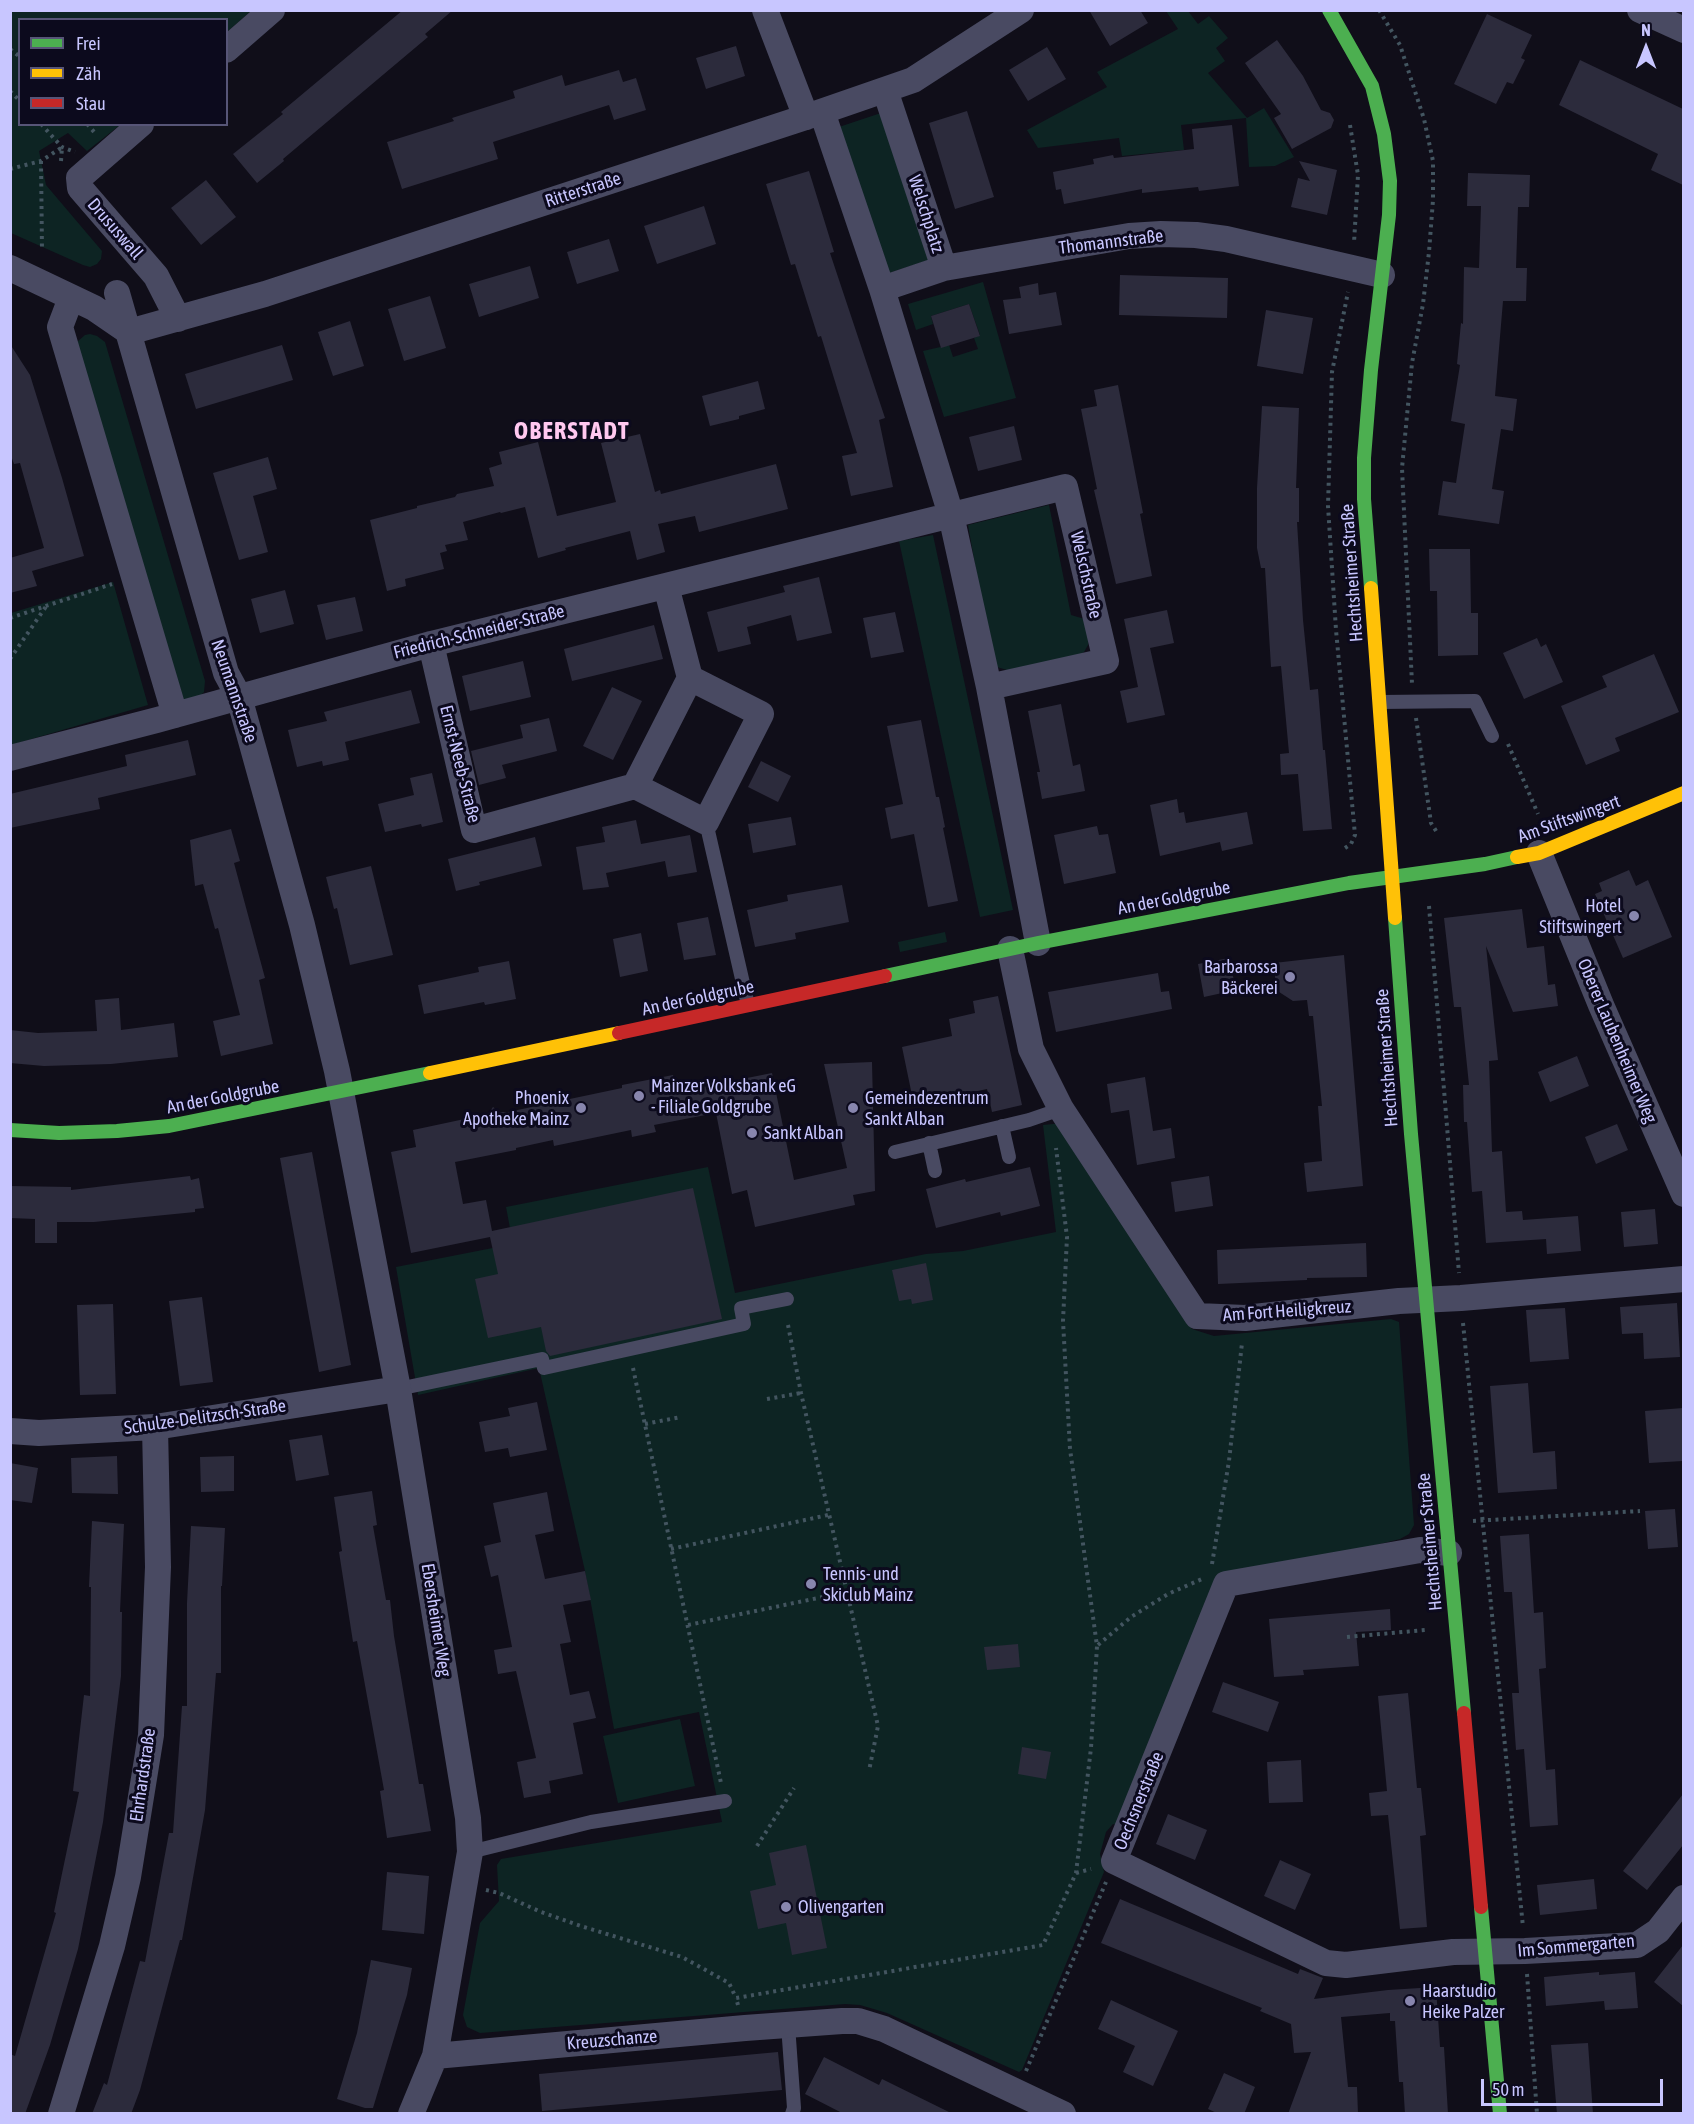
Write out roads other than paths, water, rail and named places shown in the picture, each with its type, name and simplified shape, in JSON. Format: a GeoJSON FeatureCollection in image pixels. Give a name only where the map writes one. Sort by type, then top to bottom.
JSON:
{"type":"FeatureCollection","features":[{"type":"Feature","properties":{"kind":"street"},"geometry":{"type":"LineString","coordinates":[[228,48],[272,10]]}},
{"type":"Feature","properties":{"kind":"street"},"geometry":{"type":"LineString","coordinates":[[765,10],[814,114],[882,289],[951,516],[989,687],[1038,943]]}},
{"type":"Feature","properties":{"kind":"street","name":"Ritterstraße"},"geometry":{"type":"LineString","coordinates":[[129,332],[265,294],[913,80],[1021,10]]}},
{"type":"Feature","properties":{"kind":"street","name":"Hechtsheimer Straße"},"geometry":{"type":"LineString","coordinates":[[1329,10],[1372,86],[1384,134],[1390,181],[1389,215],[1371,370],[1364,458],[1364,499],[1411,1134],[1500,2114]]}},
{"type":"Feature","properties":{"kind":"street"},"geometry":{"type":"LineString","coordinates":[[1640,10],[1681,24]]}},
{"type":"Feature","properties":{"kind":"street","name":"Welschplatz"},"geometry":{"type":"LineString","coordinates":[[882,289],[944,268],[885,90]]}},
{"type":"Feature","properties":{"kind":"street","name":"Drususwall"},"geometry":{"type":"LineString","coordinates":[[139,126],[79,178],[80,188],[156,276],[178,319]]}},
{"type":"Feature","properties":{"kind":"street","name":"Thomannstraße"},"geometry":{"type":"LineString","coordinates":[[944,268],[1129,236],[1161,234],[1226,239],[1382,275]]}},
{"type":"Feature","properties":{"kind":"street"},"geometry":{"type":"LineString","coordinates":[[10,268],[94,308],[129,332]]}},
{"type":"Feature","properties":{"kind":"street","name":"Neumannstraße"},"geometry":{"type":"LineString","coordinates":[[117,293],[226,673],[239,697],[302,926],[341,1092]]}},
{"type":"Feature","properties":{"kind":"street"},"geometry":{"type":"LineString","coordinates":[[71,298],[60,327],[175,715]]}},
{"type":"Feature","properties":{"kind":"street","name":"Welschstraße"},"geometry":{"type":"LineString","coordinates":[[951,516],[1065,487],[1106,661],[989,687]]}},
{"type":"Feature","properties":{"kind":"street","name":"Friedrich-Schneider-Straße"},"geometry":{"type":"LineString","coordinates":[[10,758],[430,644],[951,516]]}},
{"type":"Feature","properties":{"kind":"street"},"geometry":{"type":"LineString","coordinates":[[666,586],[690,678],[634,786],[706,822],[761,714],[690,678]]}},
{"type":"Feature","properties":{"kind":"street","name":"Ernst-Neeb-Straße"},"geometry":{"type":"LineString","coordinates":[[430,644],[474,830],[634,786]]}},
{"type":"Feature","properties":{"kind":"street","name":"Am Stiftswingert"},"geometry":{"type":"LineString","coordinates":[[1392,878],[1539,853],[1683,794]]}},
{"type":"Feature","properties":{"kind":"street","name":"Oberer Laubenheimer Weg"},"geometry":{"type":"LineString","coordinates":[[1539,853],[1601,1005],[1683,1194]]}},
{"type":"Feature","properties":{"kind":"street","name":"An der Goldgrube"},"geometry":{"type":"LineString","coordinates":[[10,1130],[105,1131],[169,1126],[341,1092],[1038,943],[1333,886],[1392,878]]}},
{"type":"Feature","properties":{"kind":"street","name":"Am Fort Heiligkreuz"},"geometry":{"type":"LineString","coordinates":[[1010,949],[1031,1049],[1056,1110],[1197,1316],[1245,1318],[1399,1301],[1683,1279]]}},
{"type":"Feature","properties":{"kind":"street","name":"Ebersheimer Weg"},"geometry":{"type":"LineString","coordinates":[[341,1092],[398,1389],[468,1818],[470,1852],[435,2056],[411,2114]]}},
{"type":"Feature","properties":{"kind":"street","name":"Schulze-Delitzsch-Straße"},"geometry":{"type":"LineString","coordinates":[[10,1431],[39,1433],[155,1428],[398,1389]]}},
{"type":"Feature","properties":{"kind":"street","name":"Ehrhardstraße"},"geometry":{"type":"LineString","coordinates":[[61,2114],[112,1947],[128,1877],[150,1735],[158,1567],[155,1428]]}},
{"type":"Feature","properties":{"kind":"street","name":"Oechsnerstraße"},"geometry":{"type":"LineString","coordinates":[[1449,1553],[1420,1550],[1226,1584],[1114,1861],[1326,1963],[1346,1965],[1453,1952],[1485,1951]]}},
{"type":"Feature","properties":{"kind":"street","name":"Im Sommergarten"},"geometry":{"type":"LineString","coordinates":[[1485,1951],[1637,1945],[1658,1931],[1683,1898]]}},
{"type":"Feature","properties":{"kind":"street","name":"Kreuzschanze"},"geometry":{"type":"LineString","coordinates":[[435,2056],[842,2021],[869,2024],[884,2029],[1063,2114]]}},
{"type":"Feature","properties":{"kind":"lane"},"geometry":{"type":"LineString","coordinates":[[1380,702],[1475,701],[1492,736]]}},
{"type":"Feature","properties":{"kind":"lane"},"geometry":{"type":"LineString","coordinates":[[706,822],[748,1005]]}},
{"type":"Feature","properties":{"kind":"lane"},"geometry":{"type":"LineString","coordinates":[[895,1152],[1002,1126],[1056,1110]]}},
{"type":"Feature","properties":{"kind":"lane"},"geometry":{"type":"LineString","coordinates":[[1002,1126],[1009,1157]]}},
{"type":"Feature","properties":{"kind":"lane"},"geometry":{"type":"LineString","coordinates":[[930,1143],[936,1171]]}},
{"type":"Feature","properties":{"kind":"lane"},"geometry":{"type":"LineString","coordinates":[[398,1389],[542,1359],[544,1368],[744,1324],[741,1308],[787,1299]]}},
{"type":"Feature","properties":{"kind":"lane"},"geometry":{"type":"LineString","coordinates":[[470,1852],[591,1822],[725,1802]]}},
{"type":"Feature","properties":{"kind":"lane"},"geometry":{"type":"LineString","coordinates":[[788,2025],[794,2108],[792,2114]]}},
{"type":"Feature","properties":{"kind":"place","name":"Hotel Stiftswingert"},"geometry":{"type":"Point","coordinates":[1634,916]}},
{"type":"Feature","properties":{"kind":"place","name":"Barbarossa Bäckerei"},"geometry":{"type":"Point","coordinates":[1290,977]}},
{"type":"Feature","properties":{"kind":"place","name":"Mainzer Volksbank eG - Filiale Goldgrube"},"geometry":{"type":"Point","coordinates":[639,1096]}},
{"type":"Feature","properties":{"kind":"place","name":"Phoenix Apotheke Mainz"},"geometry":{"type":"Point","coordinates":[581,1108]}},
{"type":"Feature","properties":{"kind":"place","name":"Gemeindezentrum Sankt Alban"},"geometry":{"type":"Point","coordinates":[853,1108]}},
{"type":"Feature","properties":{"kind":"place","name":"Sankt Alban"},"geometry":{"type":"Point","coordinates":[752,1133]}},
{"type":"Feature","properties":{"kind":"place","name":"Tennis- und Skiclub Mainz"},"geometry":{"type":"Point","coordinates":[811,1584]}},
{"type":"Feature","properties":{"kind":"place","name":"Olivengarten"},"geometry":{"type":"Point","coordinates":[786,1907]}},
{"type":"Feature","properties":{"kind":"place","name":"Haarstudio Heike Palzer"},"geometry":{"type":"Point","coordinates":[1410,2001]}},
{"type":"Feature","properties":{"kind":"district","name":"OBERSTADT"},"geometry":{"type":"Point","coordinates":[572,431]}}]}
